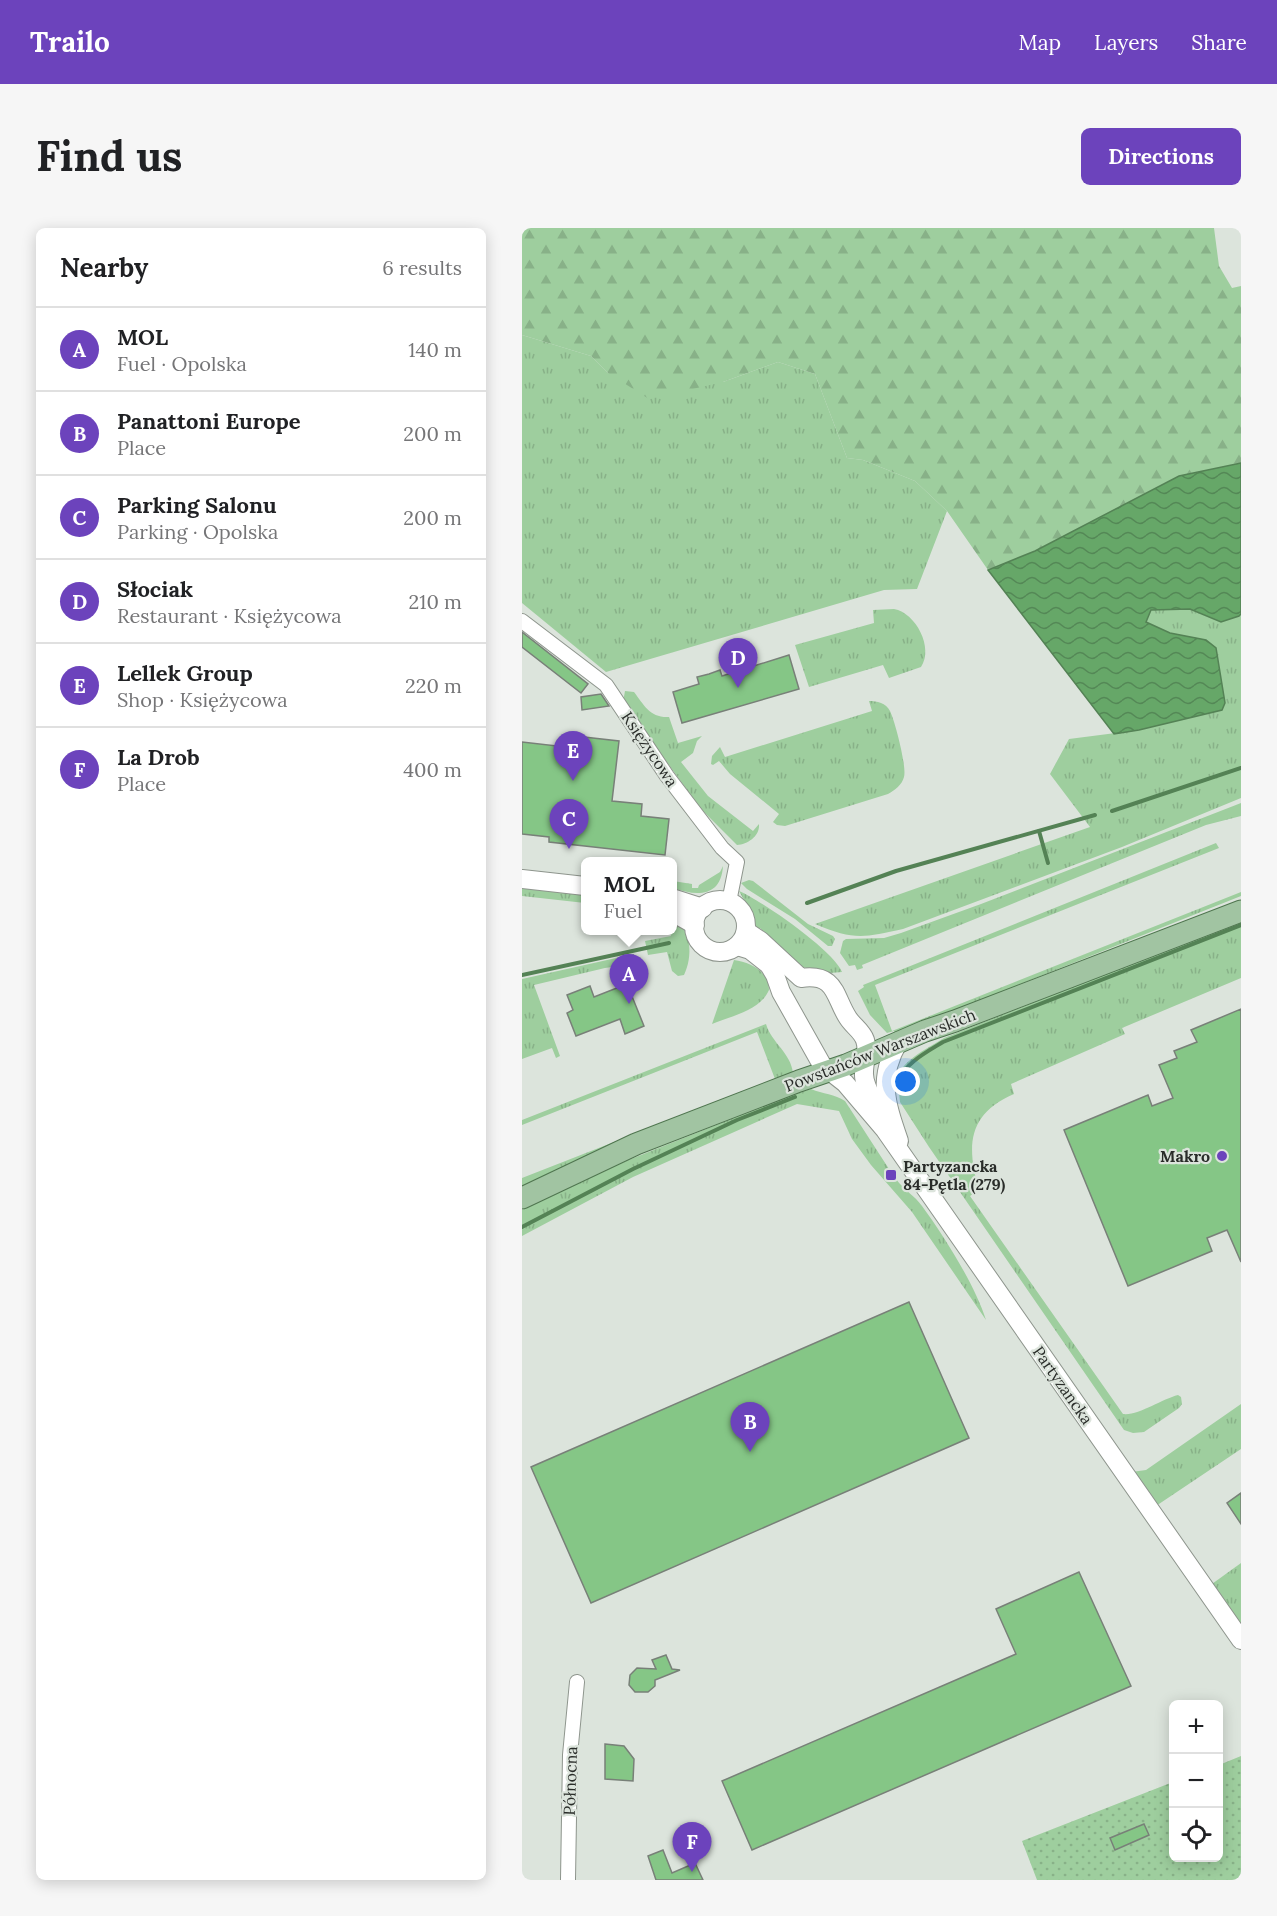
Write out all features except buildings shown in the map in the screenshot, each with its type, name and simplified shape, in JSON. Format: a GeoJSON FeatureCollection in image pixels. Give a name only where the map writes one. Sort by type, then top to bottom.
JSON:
{"type":"FeatureCollection","features":[{"type":"Feature","properties":{"kind":"main road"},"geometry":{"type":"LineString","coordinates":[[522,879],[581,886]]}},
{"type":"Feature","properties":{"kind":"main road"},"geometry":{"type":"LineString","coordinates":[[677,900],[703,908]]}},
{"type":"Feature","properties":{"kind":"main road"},"geometry":{"type":"LineString","coordinates":[[715,901],[729,902],[741,910],[744,916],[742,938],[725,952],[712,951],[697,938],[695,925],[698,913],[715,901]]}},
{"type":"Feature","properties":{"kind":"main road","name":"Powstańców Warszawskich"},"geometry":{"type":"LineString","coordinates":[[522,1198],[636,1144],[830,1070],[865,1063],[899,1041],[1241,911]]}},
{"type":"Feature","properties":{"kind":"main road"},"geometry":{"type":"LineString","coordinates":[[677,915],[695,925]]}},
{"type":"Feature","properties":{"kind":"main road","name":"Partyzancka"},"geometry":{"type":"LineString","coordinates":[[742,938],[761,941],[801,978],[816,979],[832,987],[847,1017],[865,1040],[865,1082],[880,1113],[885,1130]]}},
{"type":"Feature","properties":{"kind":"main road","name":"Partyzancka"},"geometry":{"type":"LineString","coordinates":[[742,938],[750,950],[769,965],[781,992],[822,1065],[840,1078],[885,1130],[1241,1640]]}},
{"type":"Feature","properties":{"kind":"main road"},"geometry":{"type":"LineString","coordinates":[[899,1041],[894,1049],[884,1082],[889,1109],[905,1160]]}},
{"type":"Feature","properties":{"kind":"street","name":"Księżycowa"},"geometry":{"type":"LineString","coordinates":[[522,621],[606,685],[667,776],[722,848],[737,862],[729,902]]}},
{"type":"Feature","properties":{"kind":"street","name":"Północna"},"geometry":{"type":"LineString","coordinates":[[568,1880],[570,1755],[577,1682]]}},
{"type":"Feature","properties":{"kind":"green space"},"geometry":{"type":"Polygon","coordinates":[[[522,228],[1214,228],[1219,266],[1232,288],[1241,286],[1241,463],[1179,476],[1035,551],[988,570],[947,511],[915,481],[863,460],[847,458],[815,374],[778,362],[723,382],[649,399],[608,373],[591,356],[522,335],[522,228]]]}},
{"type":"Feature","properties":{"kind":"green space"},"geometry":{"type":"Polygon","coordinates":[[[522,335],[591,356],[608,373],[723,382],[778,362],[815,374],[847,458],[863,460],[915,481],[947,511],[917,589],[884,590],[606,672],[522,603],[522,335]]]}},
{"type":"Feature","properties":{"kind":"green space"},"geometry":{"type":"Polygon","coordinates":[[[894,609],[909,617],[921,632],[925,650],[921,667],[889,678],[883,665],[809,687],[795,645],[874,623],[873,610],[894,609]]]}},
{"type":"Feature","properties":{"kind":"green space"},"geometry":{"type":"Polygon","coordinates":[[[1190,609],[1221,622],[1241,614],[1241,798],[1122,847],[903,929],[858,936],[839,933],[815,924],[1090,827],[1050,774],[1069,739],[1139,730],[1222,710],[1170,633],[1146,622],[1151,610],[1190,609]]]}},
{"type":"Feature","properties":{"kind":"green space"},"geometry":{"type":"Polygon","coordinates":[[[625,691],[634,692],[652,713],[669,717],[678,743],[702,736],[697,741],[693,753],[681,762],[708,796],[753,831],[759,824],[758,832],[752,839],[737,845],[701,809],[623,702],[625,691]]]}},
{"type":"Feature","properties":{"kind":"green space"},"geometry":{"type":"Polygon","coordinates":[[[869,701],[881,703],[890,711],[902,754],[903,780],[888,794],[785,826],[777,825],[773,822],[779,814],[730,774],[719,761],[711,764],[712,756],[720,747],[725,757],[872,711],[869,701]]]}},
{"type":"Feature","properties":{"kind":"green space"},"geometry":{"type":"Polygon","coordinates":[[[1241,803],[1241,816],[1206,825],[862,965],[863,968],[857,970],[855,965],[849,966],[840,953],[843,941],[846,939],[884,938],[901,933],[1241,803]]]}},
{"type":"Feature","properties":{"kind":"green space"},"geometry":{"type":"Polygon","coordinates":[[[1216,843],[1219,848],[875,985],[892,1031],[1241,892],[1241,896],[895,1034],[894,1031],[887,1033],[870,1015],[858,991],[864,987],[863,985],[1216,843]]]}},
{"type":"Feature","properties":{"kind":"green space"},"geometry":{"type":"Polygon","coordinates":[[[723,866],[718,884],[706,892],[698,893],[677,889],[677,882],[692,884],[692,888],[698,888],[699,885],[720,872],[723,866]]]}},
{"type":"Feature","properties":{"kind":"green space"},"geometry":{"type":"Polygon","coordinates":[[[749,880],[808,924],[833,936],[835,939],[832,946],[828,946],[795,919],[741,883],[749,880]]]}},
{"type":"Feature","properties":{"kind":"green space"},"geometry":{"type":"Polygon","coordinates":[[[522,886],[581,893],[581,903],[522,896],[522,886]]]}},
{"type":"Feature","properties":{"kind":"green space"},"geometry":{"type":"Polygon","coordinates":[[[739,891],[764,905],[812,939],[842,972],[830,973],[802,967],[760,928],[756,929],[739,891]]]}},
{"type":"Feature","properties":{"kind":"green space"},"geometry":{"type":"Polygon","coordinates":[[[1241,920],[1241,978],[1122,1028],[1125,1034],[1011,1084],[1014,1094],[987,1111],[979,1121],[974,1133],[973,1159],[979,1190],[970,1196],[1123,1414],[1143,1410],[1178,1395],[1181,1397],[1182,1404],[1179,1408],[1144,1432],[1133,1433],[1124,1430],[929,1147],[900,1102],[898,1085],[894,1084],[902,1068],[908,1062],[944,1038],[1241,920]]]}},
{"type":"Feature","properties":{"kind":"green space"},"geometry":{"type":"Polygon","coordinates":[[[677,923],[687,937],[689,960],[684,975],[678,976],[672,971],[667,952],[648,955],[645,941],[677,935],[677,923]]]}},
{"type":"Feature","properties":{"kind":"green space"},"geometry":{"type":"Polygon","coordinates":[[[634,954],[635,962],[632,964],[534,985],[560,1056],[556,1058],[552,1048],[522,1059],[522,979],[634,954]]]}},
{"type":"Feature","properties":{"kind":"green space"},"geometry":{"type":"Polygon","coordinates":[[[734,960],[758,969],[766,978],[769,990],[765,997],[752,1008],[712,1024],[734,960]]]}},
{"type":"Feature","properties":{"kind":"green space"},"geometry":{"type":"Polygon","coordinates":[[[766,1024],[789,1059],[793,1073],[522,1188],[522,1178],[775,1079],[757,1032],[522,1125],[522,1120],[766,1024]]]}},
{"type":"Feature","properties":{"kind":"green space"},"geometry":{"type":"Polygon","coordinates":[[[811,1089],[845,1101],[889,1169],[886,1171],[893,1181],[896,1179],[919,1202],[940,1232],[967,1276],[986,1320],[912,1212],[871,1165],[852,1139],[839,1111],[797,1104],[633,1177],[522,1236],[522,1210],[626,1161],[811,1089]]]}},
{"type":"Feature","properties":{"kind":"green space"},"geometry":{"type":"Polygon","coordinates":[[[1241,1404],[1241,1449],[1150,1510],[1124,1473],[1146,1470],[1241,1404]]]}},
{"type":"Feature","properties":{"kind":"green space"},"geometry":{"type":"Polygon","coordinates":[[[1241,1563],[1241,1640],[1205,1589],[1241,1563]]]}},
{"type":"Feature","properties":{"kind":"green space"},"geometry":{"type":"Polygon","coordinates":[[[1241,1756],[1241,1880],[1037,1880],[1022,1841],[1169,1784],[1169,1862],[1223,1862],[1223,1763],[1241,1756]]]}},
{"type":"Feature","properties":{"kind":"water"},"geometry":{"type":"Polygon","coordinates":[[[1241,463],[1241,614],[1221,622],[1190,609],[1151,610],[1146,622],[1170,633],[1206,640],[1216,648],[1225,703],[1222,710],[1114,734],[988,570],[1035,551],[1179,476],[1241,463]]]}},
{"type":"Feature","properties":{"kind":"waterway"},"geometry":{"type":"LineString","coordinates":[[1112,811],[1241,768]]}},
{"type":"Feature","properties":{"kind":"waterway"},"geometry":{"type":"LineString","coordinates":[[807,903],[896,871],[1095,815]]}},
{"type":"Feature","properties":{"kind":"waterway"},"geometry":{"type":"LineString","coordinates":[[1039,831],[1048,863]]}},
{"type":"Feature","properties":{"kind":"waterway"},"geometry":{"type":"LineString","coordinates":[[897,1082],[911,1063],[943,1042],[1241,925]]}},
{"type":"Feature","properties":{"kind":"waterway"},"geometry":{"type":"LineString","coordinates":[[522,975],[669,943]]}},
{"type":"Feature","properties":{"kind":"waterway"},"geometry":{"type":"LineString","coordinates":[[522,1227],[633,1169],[737,1120],[795,1097]]}},
{"type":"Feature","properties":{"kind":"place","name":"Słociak"},"geometry":{"type":"Point","coordinates":[738,688]}},
{"type":"Feature","properties":{"kind":"place","name":"Lellek Group"},"geometry":{"type":"Point","coordinates":[573,781]}},
{"type":"Feature","properties":{"kind":"place","name":"Parking Salonu"},"geometry":{"type":"Point","coordinates":[569,849]}},
{"type":"Feature","properties":{"kind":"place","name":"MOL"},"geometry":{"type":"Point","coordinates":[629,1004]}},
{"type":"Feature","properties":{"kind":"place","name":"Makro"},"geometry":{"type":"Point","coordinates":[1222,1156]}},
{"type":"Feature","properties":{"kind":"place","name":"Partyzancka 84-Pętla (279)"},"geometry":{"type":"Point","coordinates":[891,1175]}},
{"type":"Feature","properties":{"kind":"place","name":"Panattoni Europe"},"geometry":{"type":"Point","coordinates":[750,1452]}},
{"type":"Feature","properties":{"kind":"place","name":"La Drob"},"geometry":{"type":"Point","coordinates":[692,1872]}}]}
